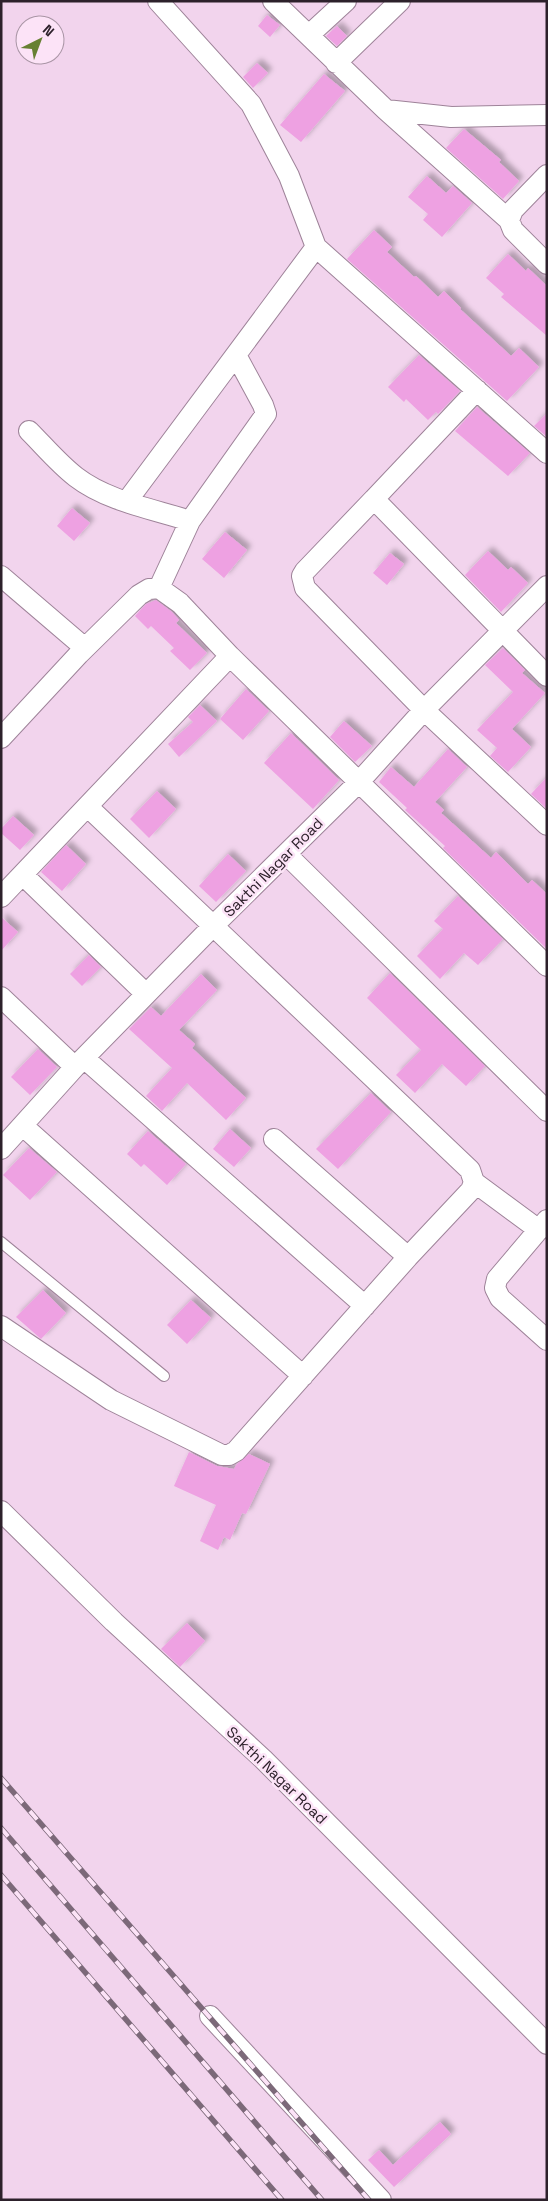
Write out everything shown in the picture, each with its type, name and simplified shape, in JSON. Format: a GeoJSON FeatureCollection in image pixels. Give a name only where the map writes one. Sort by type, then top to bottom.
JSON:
{"type":"FeatureCollection","features":[{"type":"Feature","properties":{"kind":"street"},"geometry":{"type":"LineString","coordinates":[[158,1],[251,104],[289,176],[316,247],[547,453]]}},
{"type":"Feature","properties":{"kind":"street"},"geometry":{"type":"LineString","coordinates":[[273,1],[386,110],[509,220],[513,230],[547,264]]}},
{"type":"Feature","properties":{"kind":"street"},"geometry":{"type":"LineString","coordinates":[[309,35],[346,1]]}},
{"type":"Feature","properties":{"kind":"street"},"geometry":{"type":"LineString","coordinates":[[336,63],[400,1]]}},
{"type":"Feature","properties":{"kind":"street"},"geometry":{"type":"LineString","coordinates":[[386,110],[451,118],[547,115]]}},
{"type":"Feature","properties":{"kind":"street"},"geometry":{"type":"LineString","coordinates":[[509,220],[513,210],[547,175]]}},
{"type":"Feature","properties":{"kind":"street"},"geometry":{"type":"LineString","coordinates":[[127,501],[316,247]]}},
{"type":"Feature","properties":{"kind":"street"},"geometry":{"type":"LineString","coordinates":[[160,588],[190,521],[266,414],[236,355]]}},
{"type":"Feature","properties":{"kind":"street"},"geometry":{"type":"LineString","coordinates":[[477,390],[305,571],[302,581],[313,597],[424,710],[547,825]]}},
{"type":"Feature","properties":{"kind":"street"},"geometry":{"type":"LineString","coordinates":[[29,431],[74,476],[90,486],[127,501],[190,521]]}},
{"type":"Feature","properties":{"kind":"street"},"geometry":{"type":"LineString","coordinates":[[374,499],[547,676]]}},
{"type":"Feature","properties":{"kind":"street"},"geometry":{"type":"LineString","coordinates":[[1,576],[85,648]]}},
{"type":"Feature","properties":{"kind":"street","name":"Sakthi Nagar Road"},"geometry":{"type":"LineString","coordinates":[[3,1143],[23,1126],[80,1062],[213,926],[358,783],[424,710],[547,586]]}},
{"type":"Feature","properties":{"kind":"street"},"geometry":{"type":"LineString","coordinates":[[1,738],[85,648],[139,595],[149,589],[160,588],[180,603],[230,656],[358,783],[547,966]]}},
{"type":"Feature","properties":{"kind":"street"},"geometry":{"type":"LineString","coordinates":[[1,897],[230,656]]}},
{"type":"Feature","properties":{"kind":"street"},"geometry":{"type":"LineString","coordinates":[[1,1326],[111,1400],[222,1455],[229,1455],[236,1450],[408,1257],[471,1190],[474,1182],[470,1170],[88,807]]}},
{"type":"Feature","properties":{"kind":"street"},"geometry":{"type":"LineString","coordinates":[[286,854],[547,1110]]}},
{"type":"Feature","properties":{"kind":"street"},"geometry":{"type":"LineString","coordinates":[[22,875],[146,994]]}},
{"type":"Feature","properties":{"kind":"street"},"geometry":{"type":"LineString","coordinates":[[1,997],[80,1062],[365,1306]]}},
{"type":"Feature","properties":{"kind":"street"},"geometry":{"type":"LineString","coordinates":[[23,1126],[303,1376]]}},
{"type":"Feature","properties":{"kind":"street"},"geometry":{"type":"LineString","coordinates":[[274,1139],[408,1257]]}},
{"type":"Feature","properties":{"kind":"street"},"geometry":{"type":"LineString","coordinates":[[474,1182],[543,1225],[498,1279],[495,1288],[500,1298],[547,1340]]}},
{"type":"Feature","properties":{"kind":"street","name":"Sakthi Nagar Road"},"geometry":{"type":"LineString","coordinates":[[1,1511],[114,1622],[263,1759],[547,2044]]}},
{"type":"Feature","properties":{"kind":"street"},"geometry":{"type":"LineString","coordinates":[[210,2016],[381,2200]]}},
{"type":"Feature","properties":{"kind":"lane"},"geometry":{"type":"LineString","coordinates":[[1,1242],[164,1376]]}},
{"type":"Feature","properties":{"kind":"building"},"geometry":{"type":"Polygon","coordinates":[[[267,15],[280,25],[270,37],[258,26],[267,15]]]}},
{"type":"Feature","properties":{"kind":"building"},"geometry":{"type":"Polygon","coordinates":[[[337,26],[347,36],[337,46],[326,36],[337,26]]]}},
{"type":"Feature","properties":{"kind":"building"},"geometry":{"type":"Polygon","coordinates":[[[257,63],[268,73],[253,88],[243,77],[257,63]]]}},
{"type":"Feature","properties":{"kind":"building"},"geometry":{"type":"Polygon","coordinates":[[[324,74],[345,91],[301,142],[280,125],[324,74]]]}},
{"type":"Feature","properties":{"kind":"building"},"geometry":{"type":"Polygon","coordinates":[[[464,129],[501,160],[499,162],[519,181],[503,199],[446,148],[464,129]]]}},
{"type":"Feature","properties":{"kind":"building"},"geometry":{"type":"Polygon","coordinates":[[[427,176],[446,193],[453,186],[472,203],[442,237],[423,220],[428,214],[408,197],[427,176]]]}},
{"type":"Feature","properties":{"kind":"building"},"geometry":{"type":"Polygon","coordinates":[[[374,230],[392,247],[387,252],[438,297],[444,291],[460,309],[511,356],[519,348],[539,367],[507,401],[347,259],[374,230]]]}},
{"type":"Feature","properties":{"kind":"building"},"geometry":{"type":"Polygon","coordinates":[[[508,254],[526,271],[528,268],[547,286],[547,336],[501,297],[504,294],[486,278],[508,254]]]}},
{"type":"Feature","properties":{"kind":"building"},"geometry":{"type":"Polygon","coordinates":[[[419,355],[460,391],[438,414],[436,412],[428,420],[406,399],[404,402],[388,387],[419,355]]]}},
{"type":"Feature","properties":{"kind":"building"},"geometry":{"type":"Polygon","coordinates":[[[477,407],[530,453],[508,476],[455,431],[477,407]]]}},
{"type":"Feature","properties":{"kind":"building"},"geometry":{"type":"Polygon","coordinates":[[[547,413],[547,435],[546,436],[534,426],[547,413]]]}},
{"type":"Feature","properties":{"kind":"building"},"geometry":{"type":"Polygon","coordinates":[[[72,508],[90,523],[74,541],[57,526],[72,508]]]}},
{"type":"Feature","properties":{"kind":"building"},"geometry":{"type":"Polygon","coordinates":[[[225,532],[247,550],[224,578],[202,559],[225,532]]]}},
{"type":"Feature","properties":{"kind":"building"},"geometry":{"type":"Polygon","coordinates":[[[488,551],[508,570],[511,567],[528,583],[501,612],[465,575],[488,551]]]}},
{"type":"Feature","properties":{"kind":"building"},"geometry":{"type":"Polygon","coordinates":[[[390,553],[404,564],[387,585],[373,573],[390,553]]]}},
{"type":"Feature","properties":{"kind":"building"},"geometry":{"type":"Polygon","coordinates":[[[156,600],[172,612],[179,620],[176,623],[207,653],[190,670],[170,651],[174,648],[151,626],[148,629],[135,616],[146,604],[156,600]]]}},
{"type":"Feature","properties":{"kind":"building"},"geometry":{"type":"Polygon","coordinates":[[[503,648],[525,670],[522,673],[545,693],[512,729],[531,747],[508,772],[490,756],[497,748],[477,730],[513,692],[485,665],[503,648]]]}},
{"type":"Feature","properties":{"kind":"building"},"geometry":{"type":"Polygon","coordinates":[[[246,689],[269,711],[243,740],[220,719],[246,689]]]}},
{"type":"Feature","properties":{"kind":"building"},"geometry":{"type":"Polygon","coordinates":[[[200,705],[217,721],[179,757],[168,744],[193,722],[188,717],[200,705]]]}},
{"type":"Feature","properties":{"kind":"building"},"geometry":{"type":"Polygon","coordinates":[[[344,721],[372,746],[355,762],[330,737],[344,721]]]}},
{"type":"Feature","properties":{"kind":"building"},"geometry":{"type":"Polygon","coordinates":[[[291,733],[339,780],[313,809],[264,763],[291,733]]]}},
{"type":"Feature","properties":{"kind":"building"},"geometry":{"type":"Polygon","coordinates":[[[448,749],[467,767],[435,802],[444,810],[441,813],[491,858],[496,852],[528,884],[532,880],[547,894],[547,949],[443,848],[445,846],[405,810],[407,808],[379,782],[391,767],[414,787],[448,749]]]}},
{"type":"Feature","properties":{"kind":"building"},"geometry":{"type":"Polygon","coordinates":[[[547,777],[547,809],[531,794],[547,777]]]}},
{"type":"Feature","properties":{"kind":"building"},"geometry":{"type":"Polygon","coordinates":[[[157,791],[176,809],[149,838],[130,819],[157,791]]]}},
{"type":"Feature","properties":{"kind":"building"},"geometry":{"type":"Polygon","coordinates":[[[13,816],[34,835],[20,850],[1,833],[1,829],[13,816]]]}},
{"type":"Feature","properties":{"kind":"building"},"geometry":{"type":"Polygon","coordinates":[[[66,845],[86,864],[62,891],[41,872],[66,845]]]}},
{"type":"Feature","properties":{"kind":"building"},"geometry":{"type":"Polygon","coordinates":[[[228,854],[246,871],[216,902],[199,886],[228,854]]]}},
{"type":"Feature","properties":{"kind":"building"},"geometry":{"type":"Polygon","coordinates":[[[458,896],[503,939],[478,965],[464,953],[440,979],[417,956],[443,929],[434,921],[458,896]]]}},
{"type":"Feature","properties":{"kind":"building"},"geometry":{"type":"Polygon","coordinates":[[[1,917],[18,932],[1,951],[1,917]]]}},
{"type":"Feature","properties":{"kind":"building"},"geometry":{"type":"Polygon","coordinates":[[[89,955],[101,967],[82,986],[70,974],[89,955]]]}},
{"type":"Feature","properties":{"kind":"building"},"geometry":{"type":"Polygon","coordinates":[[[390,973],[485,1066],[466,1086],[442,1064],[415,1093],[396,1075],[421,1050],[367,998],[390,973]]]}},
{"type":"Feature","properties":{"kind":"building"},"geometry":{"type":"Polygon","coordinates":[[[201,974],[217,990],[179,1030],[195,1044],[192,1048],[246,1098],[226,1120],[187,1083],[162,1111],[146,1096],[172,1068],[129,1029],[151,1007],[161,1016],[201,974]]]}},
{"type":"Feature","properties":{"kind":"building"},"geometry":{"type":"Polygon","coordinates":[[[38,1049],[57,1067],[30,1095],[11,1077],[38,1049]]]}},
{"type":"Feature","properties":{"kind":"building"},"geometry":{"type":"Polygon","coordinates":[[[371,1093],[391,1112],[338,1169],[316,1149],[371,1093]]]}},
{"type":"Feature","properties":{"kind":"building"},"geometry":{"type":"Polygon","coordinates":[[[230,1129],[251,1148],[234,1167],[213,1149],[230,1129]]]}},
{"type":"Feature","properties":{"kind":"building"},"geometry":{"type":"Polygon","coordinates":[[[148,1131],[186,1164],[167,1185],[144,1164],[141,1167],[127,1154],[148,1131]]]}},
{"type":"Feature","properties":{"kind":"building"},"geometry":{"type":"Polygon","coordinates":[[[29,1148],[57,1172],[30,1200],[3,1175],[29,1148]]]}},
{"type":"Feature","properties":{"kind":"building"},"geometry":{"type":"Polygon","coordinates":[[[43,1290],[66,1313],[41,1339],[16,1317],[43,1290]]]}},
{"type":"Feature","properties":{"kind":"building"},"geometry":{"type":"Polygon","coordinates":[[[191,1300],[211,1318],[187,1344],[167,1325],[191,1300]]]}},
{"type":"Feature","properties":{"kind":"building"},"geometry":{"type":"Polygon","coordinates":[[[189,1452],[217,1466],[234,1469],[249,1454],[270,1464],[246,1514],[242,1513],[230,1540],[224,1537],[218,1550],[200,1541],[216,1505],[174,1486],[189,1452]]]}},
{"type":"Feature","properties":{"kind":"building"},"geometry":{"type":"Polygon","coordinates":[[[187,1623],[205,1641],[180,1667],[161,1649],[187,1623]]]}},
{"type":"Feature","properties":{"kind":"building"},"geometry":{"type":"Polygon","coordinates":[[[440,2122],[451,2134],[394,2187],[368,2160],[379,2150],[393,2165],[440,2122]]]}},
{"type":"Feature","properties":{"kind":"railway"},"geometry":{"type":"LineString","coordinates":[[1,1778],[369,2200]]}},
{"type":"Feature","properties":{"kind":"railway"},"geometry":{"type":"LineString","coordinates":[[1,1828],[322,2200]]}},
{"type":"Feature","properties":{"kind":"railway"},"geometry":{"type":"LineString","coordinates":[[1,1875],[282,2200]]}}]}
